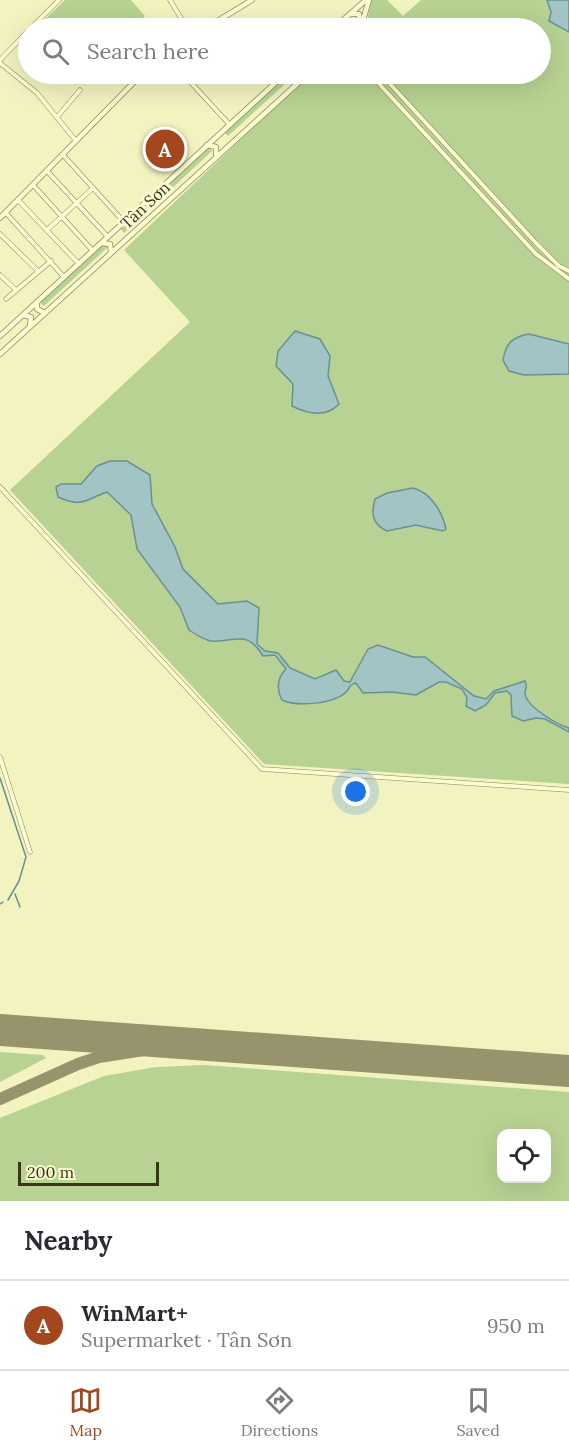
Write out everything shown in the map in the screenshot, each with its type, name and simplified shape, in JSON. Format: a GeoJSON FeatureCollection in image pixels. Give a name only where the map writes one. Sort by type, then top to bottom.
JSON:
{"type":"FeatureCollection","features":[{"type":"Feature","properties":{"kind":"street"},"geometry":{"type":"LineString","coordinates":[[42,18],[59,0]]}},
{"type":"Feature","properties":{"kind":"street"},"geometry":{"type":"LineString","coordinates":[[170,0],[181,18]]}},
{"type":"Feature","properties":{"kind":"street"},"geometry":{"type":"LineString","coordinates":[[222,18],[252,0]]}},
{"type":"Feature","properties":{"kind":"street"},"geometry":{"type":"LineString","coordinates":[[345,18],[367,0]]}},
{"type":"Feature","properties":{"kind":"street"},"geometry":{"type":"LineString","coordinates":[[361,18],[367,0]]}},
{"type":"Feature","properties":{"kind":"street"},"geometry":{"type":"LineString","coordinates":[[350,14],[359,14],[361,18]]}},
{"type":"Feature","properties":{"kind":"street"},"geometry":{"type":"LineString","coordinates":[[18,43],[0,62],[18,77]]}},
{"type":"Feature","properties":{"kind":"street"},"geometry":{"type":"LineString","coordinates":[[26,84],[58,116],[76,141]]}},
{"type":"Feature","properties":{"kind":"street"},"geometry":{"type":"LineString","coordinates":[[0,218],[64,156],[132,84]]}},
{"type":"Feature","properties":{"kind":"street"},"geometry":{"type":"LineString","coordinates":[[192,84],[230,125]]}},
{"type":"Feature","properties":{"kind":"street","name":"Tân Sơn"},"geometry":{"type":"LineString","coordinates":[[0,336],[274,84]]}},
{"type":"Feature","properties":{"kind":"street","name":"Tân Sơn"},"geometry":{"type":"LineString","coordinates":[[0,354],[297,84]]}},
{"type":"Feature","properties":{"kind":"street"},"geometry":{"type":"LineString","coordinates":[[379,84],[530,248],[568,275]]}},
{"type":"Feature","properties":{"kind":"street"},"geometry":{"type":"LineString","coordinates":[[390,84],[568,275]]}},
{"type":"Feature","properties":{"kind":"street"},"geometry":{"type":"LineString","coordinates":[[58,116],[80,90]]}},
{"type":"Feature","properties":{"kind":"street"},"geometry":{"type":"LineString","coordinates":[[421,128],[426,124]]}},
{"type":"Feature","properties":{"kind":"street"},"geometry":{"type":"LineString","coordinates":[[220,134],[220,140],[230,143]]}},
{"type":"Feature","properties":{"kind":"street"},"geometry":{"type":"LineString","coordinates":[[206,146],[216,147],[216,156]]}},
{"type":"Feature","properties":{"kind":"street"},"geometry":{"type":"LineString","coordinates":[[64,156],[124,222]]}},
{"type":"Feature","properties":{"kind":"street"},"geometry":{"type":"LineString","coordinates":[[454,164],[459,159]]}},
{"type":"Feature","properties":{"kind":"street"},"geometry":{"type":"LineString","coordinates":[[48,171],[108,237]]}},
{"type":"Feature","properties":{"kind":"street"},"geometry":{"type":"LineString","coordinates":[[34,186],[93,250]]}},
{"type":"Feature","properties":{"kind":"street"},"geometry":{"type":"LineString","coordinates":[[480,192],[485,187]]}},
{"type":"Feature","properties":{"kind":"street"},"geometry":{"type":"LineString","coordinates":[[47,230],[93,188]]}},
{"type":"Feature","properties":{"kind":"street"},"geometry":{"type":"LineString","coordinates":[[18,200],[79,264]]}},
{"type":"Feature","properties":{"kind":"street"},"geometry":{"type":"LineString","coordinates":[[6,213],[64,277]]}},
{"type":"Feature","properties":{"kind":"street"},"geometry":{"type":"LineString","coordinates":[[116,230],[117,239],[124,240]]}},
{"type":"Feature","properties":{"kind":"street"},"geometry":{"type":"LineString","coordinates":[[0,234],[38,272]]}},
{"type":"Feature","properties":{"kind":"street"},"geometry":{"type":"LineString","coordinates":[[102,243],[110,244],[111,252]]}},
{"type":"Feature","properties":{"kind":"street"},"geometry":{"type":"LineString","coordinates":[[530,248],[536,243]]}},
{"type":"Feature","properties":{"kind":"street"},"geometry":{"type":"LineString","coordinates":[[6,298],[51,261]]}},
{"type":"Feature","properties":{"kind":"street"},"geometry":{"type":"LineString","coordinates":[[0,275],[16,290]]}},
{"type":"Feature","properties":{"kind":"street"},"geometry":{"type":"LineString","coordinates":[[37,302],[37,309],[45,313]]}},
{"type":"Feature","properties":{"kind":"street"},"geometry":{"type":"LineString","coordinates":[[23,315],[31,317],[29,327]]}},
{"type":"Feature","properties":{"kind":"street"},"geometry":{"type":"LineString","coordinates":[[0,487],[262,769],[569,790]]}},
{"type":"Feature","properties":{"kind":"street"},"geometry":{"type":"LineString","coordinates":[[0,757],[30,852]]}},
{"type":"Feature","properties":{"kind":"green space"},"geometry":{"type":"Polygon","coordinates":[[[65,0],[131,0],[145,16],[143,18],[46,18],[65,0]]]}},
{"type":"Feature","properties":{"kind":"green space"},"geometry":{"type":"Polygon","coordinates":[[[370,0],[387,0],[403,16],[421,0],[569,0],[569,784],[264,764],[10,490],[190,322],[124,250],[299,84],[551,84],[551,18],[368,18],[370,0]]]}},
{"type":"Feature","properties":{"kind":"green space"},"geometry":{"type":"Polygon","coordinates":[[[273,84],[285,84],[228,136],[222,130],[273,84]]]}},
{"type":"Feature","properties":{"kind":"green space"},"geometry":{"type":"Polygon","coordinates":[[[206,145],[212,151],[124,233],[119,227],[206,145]]]}},
{"type":"Feature","properties":{"kind":"green space"},"geometry":{"type":"Polygon","coordinates":[[[103,242],[108,247],[44,306],[39,301],[103,242]]]}},
{"type":"Feature","properties":{"kind":"green space"},"geometry":{"type":"Polygon","coordinates":[[[0,1052],[43,1055],[46,1058],[0,1082],[0,1052]]]}},
{"type":"Feature","properties":{"kind":"green space"},"geometry":{"type":"Polygon","coordinates":[[[204,1065],[569,1092],[569,1201],[0,1201],[0,1118],[104,1076],[156,1067],[204,1065]]]}},
{"type":"Feature","properties":{"kind":"water"},"geometry":{"type":"Polygon","coordinates":[[[547,0],[569,0],[569,32],[551,22],[547,0]]]}},
{"type":"Feature","properties":{"kind":"water"},"geometry":{"type":"Polygon","coordinates":[[[295,331],[320,339],[330,356],[328,376],[339,404],[323,413],[310,413],[292,406],[293,384],[276,366],[278,351],[295,331]]]}},
{"type":"Feature","properties":{"kind":"water"},"geometry":{"type":"Polygon","coordinates":[[[529,334],[569,344],[569,374],[524,375],[509,371],[503,360],[508,345],[511,341],[529,334]]]}},
{"type":"Feature","properties":{"kind":"water"},"geometry":{"type":"Polygon","coordinates":[[[110,461],[127,461],[150,475],[152,504],[175,547],[183,569],[218,604],[247,601],[259,608],[257,644],[265,651],[278,653],[290,668],[315,679],[336,670],[344,681],[350,682],[368,649],[378,645],[413,657],[425,657],[474,696],[486,699],[494,691],[525,681],[525,694],[531,704],[551,719],[569,728],[569,732],[545,719],[536,718],[523,721],[512,716],[511,695],[507,691],[495,693],[486,705],[475,711],[466,706],[467,698],[462,689],[446,682],[439,682],[416,695],[392,692],[363,693],[356,683],[340,696],[324,702],[297,703],[282,700],[278,683],[286,669],[275,655],[263,656],[257,647],[245,639],[211,641],[189,630],[180,607],[137,549],[131,515],[107,492],[78,502],[58,497],[56,487],[61,484],[81,484],[97,466],[110,461]]]}},
{"type":"Feature","properties":{"kind":"water"},"geometry":{"type":"Polygon","coordinates":[[[413,488],[430,498],[442,516],[446,529],[443,531],[416,525],[387,531],[378,525],[373,514],[375,499],[387,493],[413,488]]]}},
{"type":"Feature","properties":{"kind":"waterway"},"geometry":{"type":"LineString","coordinates":[[0,778],[26,857],[19,881],[8,900]]}},
{"type":"Feature","properties":{"kind":"waterway"},"geometry":{"type":"LineString","coordinates":[[15,894],[20,907]]}},
{"type":"Feature","properties":{"kind":"taxiway"},"geometry":{"type":"LineString","coordinates":[[0,1099],[99,1057],[188,1043]]}},
{"type":"Feature","properties":{"kind":"runway"},"geometry":{"type":"LineString","coordinates":[[0,1030],[569,1071]]}},
{"type":"Feature","properties":{"kind":"place","name":"WinMart+"},"geometry":{"type":"Point","coordinates":[165,149]}}]}
